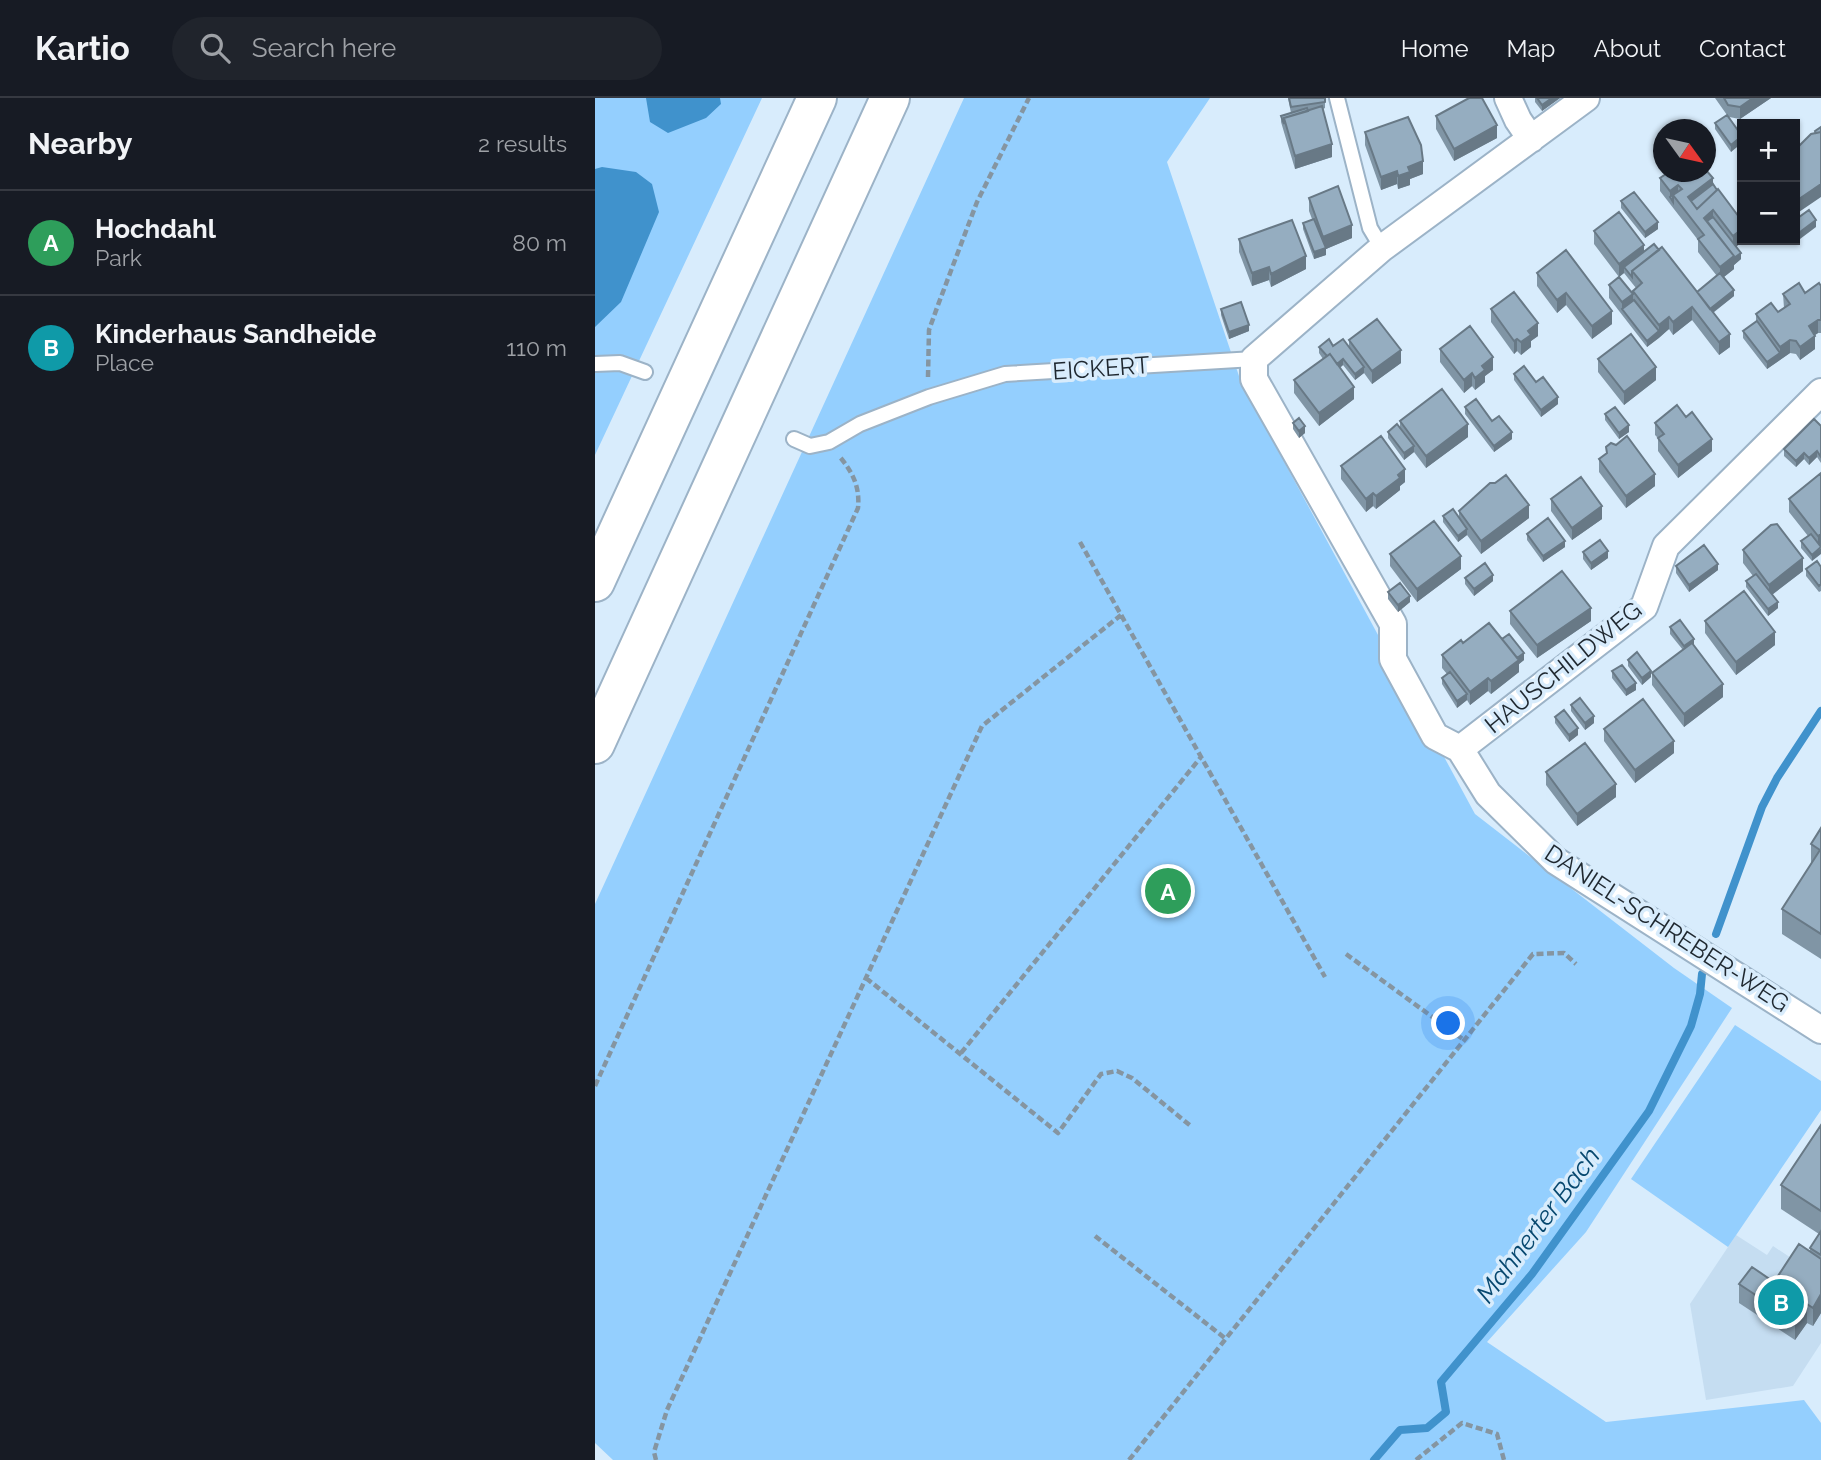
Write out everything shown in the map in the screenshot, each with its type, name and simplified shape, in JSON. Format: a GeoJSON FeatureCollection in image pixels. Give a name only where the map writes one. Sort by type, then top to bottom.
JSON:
{"type":"FeatureCollection","features":[{"type":"Feature","properties":{"kind":"highway"},"geometry":{"type":"LineString","coordinates":[[595,582],[817,98]]}},
{"type":"Feature","properties":{"kind":"highway"},"geometry":{"type":"LineString","coordinates":[[595,744],[890,98]]}},
{"type":"Feature","properties":{"kind":"street"},"geometry":{"type":"LineString","coordinates":[[1509,98],[1518,120],[1531,139]]}},
{"type":"Feature","properties":{"kind":"street"},"geometry":{"type":"LineString","coordinates":[[1254,359],[1382,248],[1586,98]]}},
{"type":"Feature","properties":{"kind":"street","name":"DANIEL-SCHREBER-WEG"},"geometry":{"type":"LineString","coordinates":[[1254,359],[1254,379],[1393,625],[1393,659],[1435,736],[1460,749],[1488,794],[1556,861],[1821,1030]]}},
{"type":"Feature","properties":{"kind":"street","name":"HAUSCHILDWEG"},"geometry":{"type":"LineString","coordinates":[[1460,749],[1644,607],[1666,547],[1821,392]]}},
{"type":"Feature","properties":{"kind":"lane"},"geometry":{"type":"LineString","coordinates":[[1337,98],[1370,228],[1382,248]]}},
{"type":"Feature","properties":{"kind":"lane","name":"EICKERT"},"geometry":{"type":"LineString","coordinates":[[829,442],[860,425],[965,383],[1005,374],[1254,359]]}},
{"type":"Feature","properties":{"kind":"lane"},"geometry":{"type":"LineString","coordinates":[[595,364],[620,363],[645,372]]}},
{"type":"Feature","properties":{"kind":"lane"},"geometry":{"type":"LineString","coordinates":[[794,439],[810,446],[829,442]]}},
{"type":"Feature","properties":{"kind":"path"},"geometry":{"type":"LineString","coordinates":[[929,397],[929,330],[977,202],[1029,98]]}},
{"type":"Feature","properties":{"kind":"path"},"geometry":{"type":"LineString","coordinates":[[595,1086],[858,508],[856,480],[829,442]]}},
{"type":"Feature","properties":{"kind":"path"},"geometry":{"type":"LineString","coordinates":[[1080,542],[1325,977]]}},
{"type":"Feature","properties":{"kind":"path"},"geometry":{"type":"LineString","coordinates":[[656,1460],[654,1452],[667,1410],[982,726],[1121,615]]}},
{"type":"Feature","properties":{"kind":"path"},"geometry":{"type":"LineString","coordinates":[[961,1053],[1201,757]]}},
{"type":"Feature","properties":{"kind":"path"},"geometry":{"type":"LineString","coordinates":[[1129,1460],[1533,954],[1563,953],[1576,964]]}},
{"type":"Feature","properties":{"kind":"path"},"geometry":{"type":"LineString","coordinates":[[1346,954],[1464,1040]]}},
{"type":"Feature","properties":{"kind":"path"},"geometry":{"type":"LineString","coordinates":[[866,978],[1058,1133],[1101,1074],[1117,1071],[1132,1078],[1192,1127]]}},
{"type":"Feature","properties":{"kind":"path"},"geometry":{"type":"LineString","coordinates":[[1095,1236],[1226,1339]]}},
{"type":"Feature","properties":{"kind":"path"},"geometry":{"type":"LineString","coordinates":[[1416,1460],[1462,1423],[1497,1434],[1504,1460]]}},
{"type":"Feature","properties":{"kind":"shaded area"},"geometry":{"type":"Polygon","coordinates":[[[595,98],[762,98],[595,455],[595,98]]]}},
{"type":"Feature","properties":{"kind":"shaded area"},"geometry":{"type":"Polygon","coordinates":[[[646,98],[720,98],[721,104],[706,118],[668,133],[650,122],[646,98]]]}},
{"type":"Feature","properties":{"kind":"shaded area"},"geometry":{"type":"Polygon","coordinates":[[[964,98],[1210,98],[1167,162],[1241,382],[1475,814],[1674,968],[1732,1008],[1586,1232],[1487,1342],[1606,1422],[1804,1400],[1821,1423],[1821,1460],[613,1460],[595,1443],[595,904],[964,98]]]}},
{"type":"Feature","properties":{"kind":"shaded area"},"geometry":{"type":"Polygon","coordinates":[[[602,167],[636,172],[652,184],[659,212],[621,302],[595,327],[595,169],[602,167]]]}},
{"type":"Feature","properties":{"kind":"shaded area"},"geometry":{"type":"Polygon","coordinates":[[[1735,1025],[1821,1081],[1821,1110],[1728,1247],[1631,1179],[1735,1025]]]}},
{"type":"Feature","properties":{"kind":"shaded area"},"geometry":{"type":"Polygon","coordinates":[[[1736,1235],[1767,1255],[1773,1246],[1821,1278],[1821,1343],[1793,1386],[1706,1400],[1690,1304],[1736,1235]]]}},
{"type":"Feature","properties":{"kind":"building"},"geometry":{"type":"Polygon","coordinates":[[[1289,98],[1325,98],[1325,102],[1291,107],[1289,98]]]}},
{"type":"Feature","properties":{"kind":"building"},"geometry":{"type":"Polygon","coordinates":[[[1469,98],[1482,98],[1497,125],[1454,149],[1436,116],[1469,98]]]}},
{"type":"Feature","properties":{"kind":"building"},"geometry":{"type":"Polygon","coordinates":[[[1537,98],[1552,98],[1542,105],[1537,98]]]}},
{"type":"Feature","properties":{"kind":"building"},"geometry":{"type":"Polygon","coordinates":[[[1724,98],[1753,98],[1740,107],[1728,105],[1724,98]]]}},
{"type":"Feature","properties":{"kind":"building"},"geometry":{"type":"Polygon","coordinates":[[[1322,106],[1332,144],[1295,156],[1284,118],[1322,106]]]}},
{"type":"Feature","properties":{"kind":"building"},"geometry":{"type":"Polygon","coordinates":[[[1307,108],[1308,111],[1284,118],[1284,124],[1281,116],[1307,108]]]}},
{"type":"Feature","properties":{"kind":"building"},"geometry":{"type":"Polygon","coordinates":[[[1727,115],[1737,129],[1737,140],[1731,145],[1716,122],[1727,115]]]}},
{"type":"Feature","properties":{"kind":"building"},"geometry":{"type":"Polygon","coordinates":[[[1408,117],[1421,145],[1423,161],[1408,167],[1410,172],[1398,176],[1397,171],[1381,177],[1365,132],[1408,117]]]}},
{"type":"Feature","properties":{"kind":"building"},"geometry":{"type":"Polygon","coordinates":[[[1821,132],[1821,184],[1800,198],[1800,145],[1811,134],[1821,132]]]}},
{"type":"Feature","properties":{"kind":"building"},"geometry":{"type":"Polygon","coordinates":[[[1663,182],[1708,182],[1688,197],[1697,209],[1718,189],[1737,214],[1737,233],[1733,236],[1713,210],[1704,218],[1734,256],[1720,267],[1698,239],[1704,235],[1673,195],[1682,189],[1678,185],[1670,191],[1663,182]]]}},
{"type":"Feature","properties":{"kind":"building"},"geometry":{"type":"Polygon","coordinates":[[[1713,184],[1717,190],[1697,209],[1691,201],[1713,184]]]}},
{"type":"Feature","properties":{"kind":"building"},"geometry":{"type":"Polygon","coordinates":[[[1338,186],[1352,225],[1323,237],[1309,198],[1338,186]]]}},
{"type":"Feature","properties":{"kind":"building"},"geometry":{"type":"Polygon","coordinates":[[[1634,192],[1658,222],[1645,232],[1621,201],[1634,192]]]}},
{"type":"Feature","properties":{"kind":"building"},"geometry":{"type":"Polygon","coordinates":[[[1809,210],[1816,220],[1800,232],[1800,216],[1809,210]]]}},
{"type":"Feature","properties":{"kind":"building"},"geometry":{"type":"Polygon","coordinates":[[[1619,212],[1644,245],[1619,264],[1594,231],[1619,212]]]}},
{"type":"Feature","properties":{"kind":"building"},"geometry":{"type":"Polygon","coordinates":[[[1713,217],[1741,253],[1734,258],[1707,221],[1713,217]]]}},
{"type":"Feature","properties":{"kind":"building"},"geometry":{"type":"Polygon","coordinates":[[[1314,219],[1326,248],[1314,252],[1303,223],[1314,219]]]}},
{"type":"Feature","properties":{"kind":"building"},"geometry":{"type":"Polygon","coordinates":[[[1292,220],[1306,256],[1271,274],[1269,267],[1252,273],[1239,239],[1292,220]]]}},
{"type":"Feature","properties":{"kind":"building"},"geometry":{"type":"Polygon","coordinates":[[[1654,244],[1659,250],[1632,271],[1632,277],[1624,267],[1654,244]]]}},
{"type":"Feature","properties":{"kind":"building"},"geometry":{"type":"Polygon","coordinates":[[[1662,247],[1730,334],[1719,342],[1692,307],[1673,322],[1669,317],[1659,325],[1633,291],[1642,283],[1632,271],[1662,247]]]}},
{"type":"Feature","properties":{"kind":"building"},"geometry":{"type":"Polygon","coordinates":[[[1566,250],[1612,311],[1592,326],[1566,293],[1557,300],[1537,273],[1566,250]]]}},
{"type":"Feature","properties":{"kind":"building"},"geometry":{"type":"Polygon","coordinates":[[[1720,273],[1734,290],[1710,309],[1697,292],[1720,273]]]}},
{"type":"Feature","properties":{"kind":"building"},"geometry":{"type":"Polygon","coordinates":[[[1619,277],[1633,294],[1622,302],[1609,285],[1619,277]]]}},
{"type":"Feature","properties":{"kind":"building"},"geometry":{"type":"Polygon","coordinates":[[[1799,283],[1805,293],[1819,283],[1821,286],[1821,320],[1809,326],[1815,336],[1800,347],[1796,341],[1790,340],[1780,347],[1756,314],[1771,303],[1778,312],[1790,304],[1783,294],[1799,283]]]}},
{"type":"Feature","properties":{"kind":"building"},"geometry":{"type":"Polygon","coordinates":[[[1514,292],[1538,323],[1528,331],[1531,335],[1521,342],[1517,339],[1514,341],[1491,309],[1514,292]]]}},
{"type":"Feature","properties":{"kind":"building"},"geometry":{"type":"Polygon","coordinates":[[[1634,300],[1659,331],[1647,341],[1622,309],[1634,300]]]}},
{"type":"Feature","properties":{"kind":"building"},"geometry":{"type":"Polygon","coordinates":[[[1241,302],[1249,325],[1229,332],[1221,309],[1241,302]]]}},
{"type":"Feature","properties":{"kind":"building"},"geometry":{"type":"Polygon","coordinates":[[[1377,319],[1401,350],[1372,371],[1349,340],[1377,319]]]}},
{"type":"Feature","properties":{"kind":"building"},"geometry":{"type":"Polygon","coordinates":[[[1757,321],[1780,353],[1767,362],[1743,331],[1757,321]]]}},
{"type":"Feature","properties":{"kind":"building"},"geometry":{"type":"Polygon","coordinates":[[[1470,326],[1493,357],[1482,366],[1485,370],[1475,378],[1472,373],[1464,380],[1440,349],[1470,326]]]}},
{"type":"Feature","properties":{"kind":"building"},"geometry":{"type":"Polygon","coordinates":[[[1631,334],[1656,367],[1624,392],[1598,359],[1631,334]]]}},
{"type":"Feature","properties":{"kind":"building"},"geometry":{"type":"Polygon","coordinates":[[[1329,339],[1333,346],[1343,339],[1364,367],[1355,374],[1343,359],[1337,364],[1330,354],[1327,356],[1319,347],[1329,339]]]}},
{"type":"Feature","properties":{"kind":"building"},"geometry":{"type":"Polygon","coordinates":[[[1330,354],[1354,387],[1319,413],[1294,380],[1330,354]]]}},
{"type":"Feature","properties":{"kind":"building"},"geometry":{"type":"Polygon","coordinates":[[[1524,366],[1536,382],[1543,377],[1558,397],[1541,410],[1514,374],[1524,366]]]}},
{"type":"Feature","properties":{"kind":"building"},"geometry":{"type":"Polygon","coordinates":[[[1442,389],[1468,424],[1426,456],[1400,421],[1442,389]]]}},
{"type":"Feature","properties":{"kind":"building"},"geometry":{"type":"Polygon","coordinates":[[[1476,399],[1492,421],[1499,416],[1512,432],[1494,446],[1465,407],[1476,399]]]}},
{"type":"Feature","properties":{"kind":"building"},"geometry":{"type":"Polygon","coordinates":[[[1677,405],[1686,417],[1692,412],[1712,439],[1678,465],[1658,438],[1664,434],[1655,423],[1677,405]]]}},
{"type":"Feature","properties":{"kind":"building"},"geometry":{"type":"Polygon","coordinates":[[[1615,407],[1629,425],[1619,433],[1605,414],[1615,407]]]}},
{"type":"Feature","properties":{"kind":"building"},"geometry":{"type":"Polygon","coordinates":[[[1299,418],[1305,426],[1299,431],[1293,423],[1299,418]]]}},
{"type":"Feature","properties":{"kind":"building"},"geometry":{"type":"Polygon","coordinates":[[[1814,419],[1821,426],[1821,457],[1817,451],[1809,458],[1804,453],[1796,461],[1784,449],[1814,419]]]}},
{"type":"Feature","properties":{"kind":"building"},"geometry":{"type":"Polygon","coordinates":[[[1397,424],[1414,446],[1404,453],[1388,432],[1397,424]]]}},
{"type":"Feature","properties":{"kind":"building"},"geometry":{"type":"Polygon","coordinates":[[[1381,436],[1405,469],[1398,475],[1400,478],[1376,496],[1373,493],[1366,499],[1341,466],[1381,436]]]}},
{"type":"Feature","properties":{"kind":"building"},"geometry":{"type":"Polygon","coordinates":[[[1627,436],[1655,474],[1626,496],[1599,459],[1607,453],[1606,447],[1611,443],[1616,445],[1627,436]]]}},
{"type":"Feature","properties":{"kind":"building"},"geometry":{"type":"Polygon","coordinates":[[[1821,473],[1821,534],[1818,536],[1789,499],[1821,473]]]}},
{"type":"Feature","properties":{"kind":"building"},"geometry":{"type":"Polygon","coordinates":[[[1506,475],[1529,505],[1481,541],[1459,511],[1490,483],[1495,483],[1506,475]]]}},
{"type":"Feature","properties":{"kind":"building"},"geometry":{"type":"Polygon","coordinates":[[[1581,477],[1602,506],[1572,528],[1551,499],[1581,477]]]}},
{"type":"Feature","properties":{"kind":"building"},"geometry":{"type":"Polygon","coordinates":[[[1453,509],[1467,529],[1458,536],[1443,516],[1453,509]]]}},
{"type":"Feature","properties":{"kind":"building"},"geometry":{"type":"Polygon","coordinates":[[[1548,518],[1565,541],[1543,556],[1527,534],[1548,518]]]}},
{"type":"Feature","properties":{"kind":"building"},"geometry":{"type":"Polygon","coordinates":[[[1434,521],[1461,556],[1417,589],[1390,554],[1434,521]]]}},
{"type":"Feature","properties":{"kind":"building"},"geometry":{"type":"Polygon","coordinates":[[[1777,524],[1803,558],[1769,585],[1743,550],[1771,525],[1777,524]]]}},
{"type":"Feature","properties":{"kind":"building"},"geometry":{"type":"Polygon","coordinates":[[[1811,534],[1821,547],[1812,555],[1801,541],[1811,534]]]}},
{"type":"Feature","properties":{"kind":"building"},"geometry":{"type":"Polygon","coordinates":[[[1600,540],[1608,551],[1591,563],[1583,552],[1600,540]]]}},
{"type":"Feature","properties":{"kind":"building"},"geometry":{"type":"Polygon","coordinates":[[[1704,545],[1718,564],[1689,585],[1676,566],[1704,545]]]}},
{"type":"Feature","properties":{"kind":"building"},"geometry":{"type":"Polygon","coordinates":[[[1817,561],[1821,567],[1819,586],[1806,569],[1817,561]]]}},
{"type":"Feature","properties":{"kind":"building"},"geometry":{"type":"Polygon","coordinates":[[[1485,563],[1493,575],[1474,589],[1465,578],[1485,563]]]}},
{"type":"Feature","properties":{"kind":"building"},"geometry":{"type":"Polygon","coordinates":[[[1562,571],[1591,608],[1537,645],[1510,611],[1562,571]]]}},
{"type":"Feature","properties":{"kind":"building"},"geometry":{"type":"Polygon","coordinates":[[[1756,574],[1778,602],[1768,609],[1746,581],[1756,574]]]}},
{"type":"Feature","properties":{"kind":"building"},"geometry":{"type":"Polygon","coordinates":[[[1400,583],[1410,596],[1398,605],[1388,592],[1400,583]]]}},
{"type":"Feature","properties":{"kind":"building"},"geometry":{"type":"Polygon","coordinates":[[[1744,591],[1775,632],[1736,662],[1705,621],[1744,591]]]}},
{"type":"Feature","properties":{"kind":"building"},"geometry":{"type":"Polygon","coordinates":[[[1680,620],[1694,639],[1684,646],[1670,627],[1680,620]]]}},
{"type":"Feature","properties":{"kind":"building"},"geometry":{"type":"Polygon","coordinates":[[[1489,623],[1519,660],[1491,681],[1488,678],[1470,692],[1442,655],[1489,623]]]}},
{"type":"Feature","properties":{"kind":"building"},"geometry":{"type":"Polygon","coordinates":[[[1509,634],[1524,653],[1517,658],[1502,639],[1509,634]]]}},
{"type":"Feature","properties":{"kind":"building"},"geometry":{"type":"Polygon","coordinates":[[[1692,643],[1723,684],[1684,714],[1652,673],[1692,643]]]}},
{"type":"Feature","properties":{"kind":"building"},"geometry":{"type":"Polygon","coordinates":[[[1637,652],[1651,671],[1642,678],[1628,660],[1637,652]]]}},
{"type":"Feature","properties":{"kind":"building"},"geometry":{"type":"Polygon","coordinates":[[[1622,665],[1636,683],[1626,690],[1612,671],[1622,665]]]}},
{"type":"Feature","properties":{"kind":"building"},"geometry":{"type":"Polygon","coordinates":[[[1450,672],[1467,694],[1457,701],[1442,678],[1450,672]]]}},
{"type":"Feature","properties":{"kind":"building"},"geometry":{"type":"Polygon","coordinates":[[[1580,698],[1594,716],[1585,723],[1571,705],[1580,698]]]}},
{"type":"Feature","properties":{"kind":"building"},"geometry":{"type":"Polygon","coordinates":[[[1643,699],[1674,741],[1635,770],[1604,729],[1643,699]]]}},
{"type":"Feature","properties":{"kind":"building"},"geometry":{"type":"Polygon","coordinates":[[[1564,710],[1578,728],[1569,735],[1555,717],[1564,710]]]}},
{"type":"Feature","properties":{"kind":"building"},"geometry":{"type":"Polygon","coordinates":[[[1585,743],[1616,784],[1577,814],[1546,772],[1585,743]]]}},
{"type":"Feature","properties":{"kind":"building"},"geometry":{"type":"Polygon","coordinates":[[[1821,828],[1821,934],[1782,909],[1820,850],[1811,844],[1821,828]]]}},
{"type":"Feature","properties":{"kind":"building"},"geometry":{"type":"Polygon","coordinates":[[[1821,1125],[1821,1211],[1781,1185],[1821,1125]]]}},
{"type":"Feature","properties":{"kind":"building"},"geometry":{"type":"Polygon","coordinates":[[[1821,1231],[1821,1255],[1810,1248],[1821,1231]]]}},
{"type":"Feature","properties":{"kind":"building"},"geometry":{"type":"Polygon","coordinates":[[[1799,1244],[1821,1259],[1821,1294],[1813,1308],[1807,1304],[1795,1321],[1739,1284],[1752,1267],[1774,1282],[1799,1244]]]}},
{"type":"Feature","properties":{"kind":"waterway","name":"Mahnerter Bach"},"geometry":{"type":"LineString","coordinates":[[1716,934],[1762,807],[1777,778],[1821,711]]}},
{"type":"Feature","properties":{"kind":"waterway","name":"Mahnerter Bach"},"geometry":{"type":"LineString","coordinates":[[1374,1460],[1400,1430],[1427,1428],[1446,1412],[1441,1382],[1532,1274],[1649,1111],[1691,1026],[1700,994],[1702,974]]}},
{"type":"Feature","properties":{"kind":"place","name":"Hochdahl"},"geometry":{"type":"Point","coordinates":[1168,891]}},
{"type":"Feature","properties":{"kind":"place","name":"Kinderhaus Sandheide"},"geometry":{"type":"Point","coordinates":[1781,1302]}}]}
